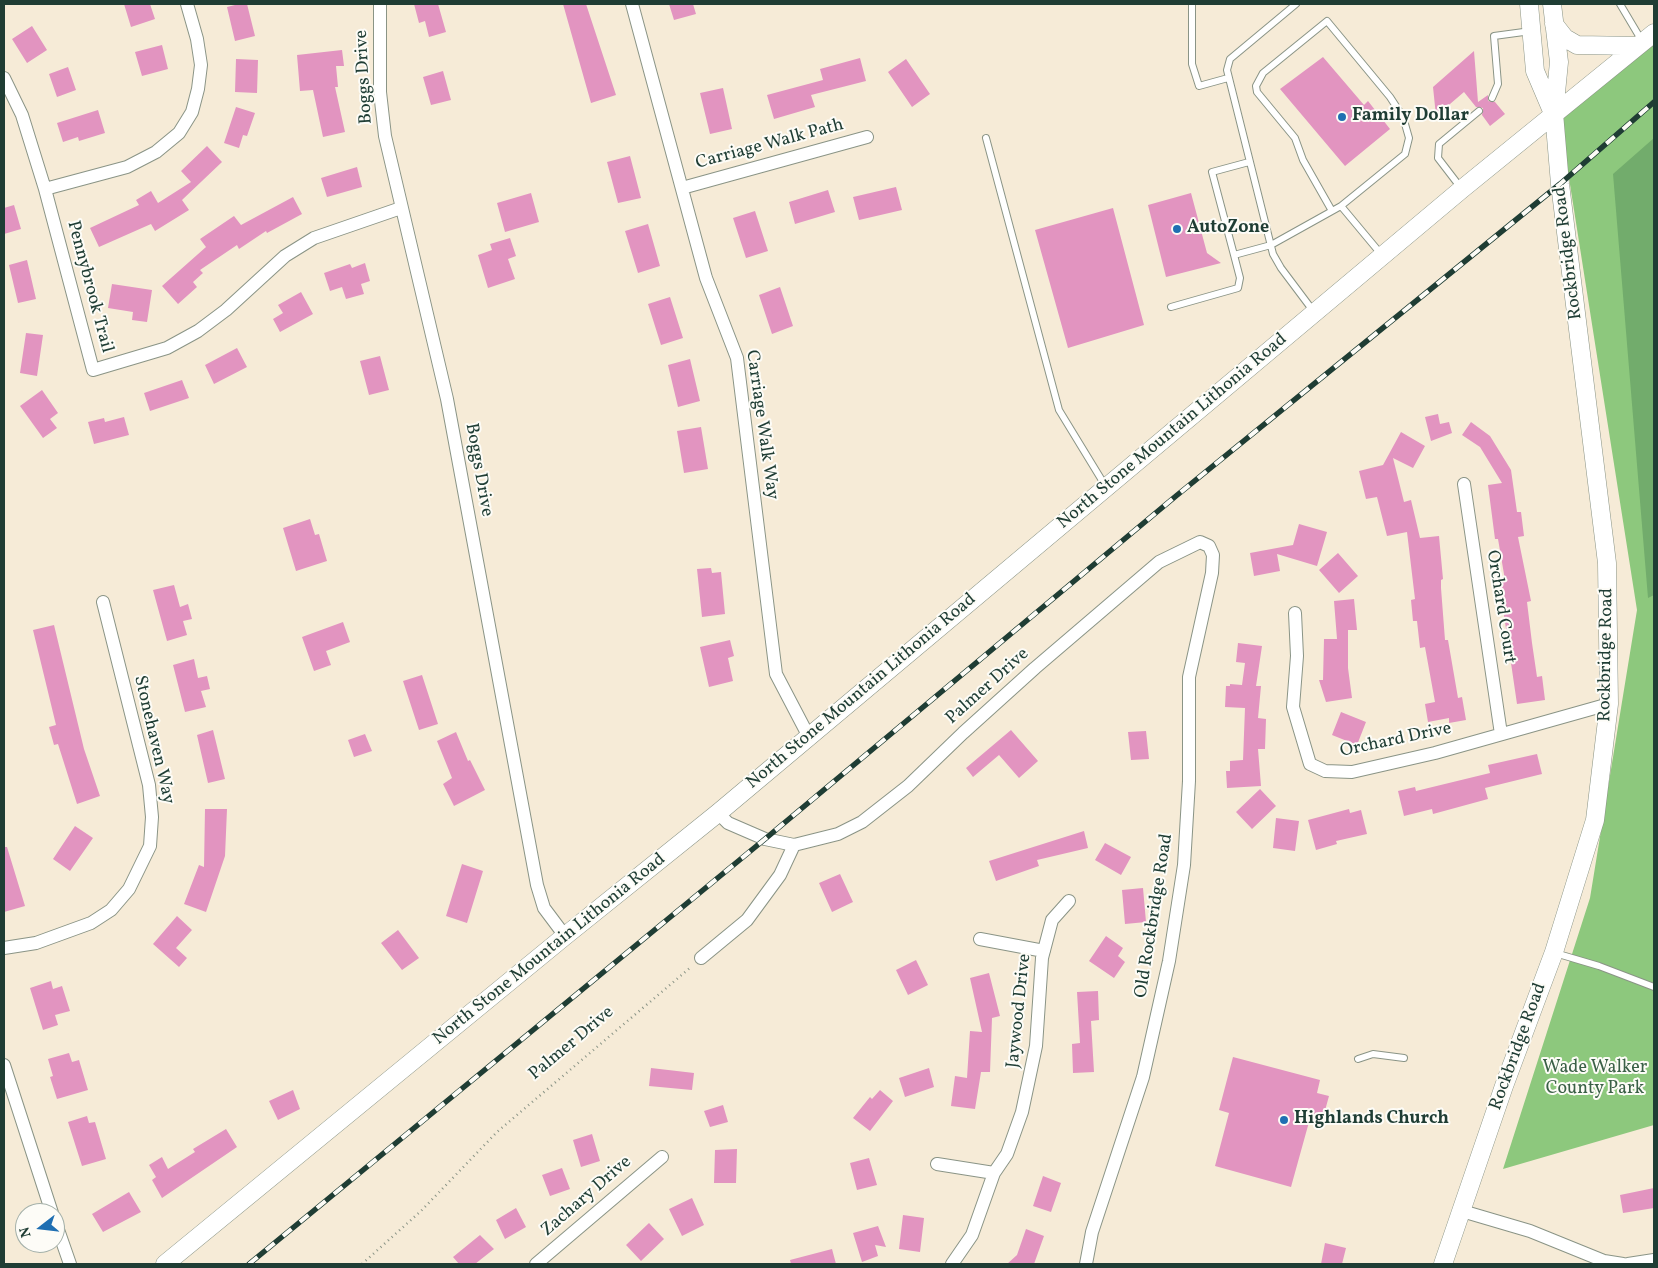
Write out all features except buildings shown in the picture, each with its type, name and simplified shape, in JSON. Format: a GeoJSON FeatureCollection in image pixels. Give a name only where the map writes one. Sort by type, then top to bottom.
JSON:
{"type":"FeatureCollection","features":[{"type":"Feature","properties":{"kind":"main road","name":"Rockbridge Road"},"geometry":{"type":"LineString","coordinates":[[1530,4],[1535,71],[1554,114]]}},
{"type":"Feature","properties":{"kind":"main road","name":"Rockbridge Road"},"geometry":{"type":"LineString","coordinates":[[1443,1264],[1504,1086],[1554,952],[1595,820],[1609,704],[1607,563],[1561,194],[1554,114],[1559,62],[1552,4]]}},
{"type":"Feature","properties":{"kind":"main road"},"geometry":{"type":"LineString","coordinates":[[1554,24],[1565,38],[1577,45],[1645,40]]}},
{"type":"Feature","properties":{"kind":"main road","name":"North Stone Mountain Lithonia Road"},"geometry":{"type":"LineString","coordinates":[[165,1264],[718,813],[1462,189],[1645,40]]}},
{"type":"Feature","properties":{"kind":"street"},"geometry":{"type":"LineString","coordinates":[[45,190],[126,167],[156,152],[179,133],[192,112],[198,89],[200,65],[197,39],[187,4]]}},
{"type":"Feature","properties":{"kind":"street","name":"Boggs Drive"},"geometry":{"type":"LineString","coordinates":[[380,4],[380,92],[385,136],[401,208],[433,332],[447,399],[537,885],[544,908],[565,936]]}},
{"type":"Feature","properties":{"kind":"street","name":"Carriage Walk Way"},"geometry":{"type":"LineString","coordinates":[[632,4],[706,278],[737,358],[776,674],[809,737]]}},
{"type":"Feature","properties":{"kind":"street","name":"Pennybrook Trail"},"geometry":{"type":"LineString","coordinates":[[4,78],[22,115],[45,190],[93,370],[167,348],[198,331],[226,310],[285,256],[314,238],[401,208]]}},
{"type":"Feature","properties":{"kind":"street","name":"Carriage Walk Path"},"geometry":{"type":"LineString","coordinates":[[682,188],[867,137]]}},
{"type":"Feature","properties":{"kind":"street","name":"Orchard Court"},"geometry":{"type":"LineString","coordinates":[[1464,484],[1501,734]]}},
{"type":"Feature","properties":{"kind":"street","name":"Palmer Drive"},"geometry":{"type":"LineString","coordinates":[[718,813],[728,823],[765,839],[794,845],[838,834],[869,816],[908,786],[1035,668],[1159,562],[1181,549],[1200,542]]}},
{"type":"Feature","properties":{"kind":"street","name":"Old Rockbridge Road"},"geometry":{"type":"LineString","coordinates":[[1086,1264],[1092,1232],[1143,1077],[1169,961],[1184,864],[1189,781],[1189,677],[1212,573],[1213,555],[1209,546],[1200,542]]}},
{"type":"Feature","properties":{"kind":"street","name":"Stonehaven Way"},"geometry":{"type":"LineString","coordinates":[[4,948],[36,943],[90,923],[111,910],[129,889],[150,846],[152,816],[149,785],[103,602]]}},
{"type":"Feature","properties":{"kind":"street","name":"Orchard Drive"},"geometry":{"type":"LineString","coordinates":[[1294,613],[1297,656],[1293,707],[1310,764],[1325,771],[1352,772],[1435,753],[1609,704]]}},
{"type":"Feature","properties":{"kind":"street"},"geometry":{"type":"LineString","coordinates":[[701,958],[747,920],[780,875],[794,845]]}},
{"type":"Feature","properties":{"kind":"street","name":"Jaywood Drive"},"geometry":{"type":"LineString","coordinates":[[952,1264],[972,1235],[994,1173],[1007,1154],[1028,1090],[1036,1046],[1044,951],[1052,920],[1069,901]]}},
{"type":"Feature","properties":{"kind":"street"},"geometry":{"type":"LineString","coordinates":[[980,939],[1044,951]]}},
{"type":"Feature","properties":{"kind":"street"},"geometry":{"type":"LineString","coordinates":[[4,1065],[49,1203]]}},
{"type":"Feature","properties":{"kind":"street","name":"Zachary Drive"},"geometry":{"type":"LineString","coordinates":[[536,1264],[662,1157]]}},
{"type":"Feature","properties":{"kind":"street"},"geometry":{"type":"LineString","coordinates":[[937,1164],[994,1173]]}},
{"type":"Feature","properties":{"kind":"street"},"geometry":{"type":"LineString","coordinates":[[1462,1211],[1530,1231],[1604,1261],[1623,1264]]}},
{"type":"Feature","properties":{"kind":"street"},"geometry":{"type":"LineString","coordinates":[[65,1250],[70,1264]]}},
{"type":"Feature","properties":{"kind":"street"},"geometry":{"type":"LineString","coordinates":[[1628,1264],[1654,1260]]}},
{"type":"Feature","properties":{"kind":"lane"},"geometry":{"type":"LineString","coordinates":[[1192,4],[1192,64],[1199,86],[1228,78]]}},
{"type":"Feature","properties":{"kind":"lane"},"geometry":{"type":"LineString","coordinates":[[1296,4],[1230,59],[1227,70],[1271,245],[1281,268],[1315,313]]}},
{"type":"Feature","properties":{"kind":"lane"},"geometry":{"type":"LineString","coordinates":[[1620,4],[1645,40]]}},
{"type":"Feature","properties":{"kind":"lane"},"geometry":{"type":"LineString","coordinates":[[1234,254],[1271,245],[1341,206],[1405,154],[1408,149],[1409,138],[1403,117],[1390,97],[1326,21],[1263,73],[1256,86],[1257,92],[1295,138],[1303,160],[1332,211]]}},
{"type":"Feature","properties":{"kind":"lane"},"geometry":{"type":"LineString","coordinates":[[1492,98],[1498,84],[1494,36],[1532,31]]}},
{"type":"Feature","properties":{"kind":"lane"},"geometry":{"type":"LineString","coordinates":[[1462,189],[1438,158],[1439,144],[1478,111]]}},
{"type":"Feature","properties":{"kind":"lane"},"geometry":{"type":"LineString","coordinates":[[986,138],[1059,410],[1106,488]]}},
{"type":"Feature","properties":{"kind":"lane"},"geometry":{"type":"LineString","coordinates":[[1172,307],[1238,288],[1240,278],[1212,172],[1249,162]]}},
{"type":"Feature","properties":{"kind":"lane"},"geometry":{"type":"LineString","coordinates":[[1341,206],[1383,256]]}},
{"type":"Feature","properties":{"kind":"lane"},"geometry":{"type":"LineString","coordinates":[[1554,952],[1599,966],[1654,987]]}},
{"type":"Feature","properties":{"kind":"lane"},"geometry":{"type":"LineString","coordinates":[[1358,1059],[1373,1054],[1404,1058]]}},
{"type":"Feature","properties":{"kind":"path","name":"Palmer Drive"},"geometry":{"type":"LineString","coordinates":[[362,1264],[421,1211],[497,1132],[701,958]]}},
{"type":"Feature","properties":{"kind":"green space","name":"Wade Walker County Park"},"geometry":{"type":"Polygon","coordinates":[[[1654,42],[1654,1125],[1503,1169],[1590,898],[1637,610],[1560,121],[1654,42]]]}},
{"type":"Feature","properties":{"kind":"green space"},"geometry":{"type":"Polygon","coordinates":[[[1654,138],[1654,595],[1648,598],[1613,174],[1654,138]]]}},
{"type":"Feature","properties":{"kind":"railway"},"geometry":{"type":"LineString","coordinates":[[249,1264],[765,839],[1176,496],[1560,184],[1654,102]]}},
{"type":"Feature","properties":{"kind":"place","name":"Family Dollar"},"geometry":{"type":"Point","coordinates":[1342,117]}},
{"type":"Feature","properties":{"kind":"place","name":"AutoZone"},"geometry":{"type":"Point","coordinates":[1177,229]}},
{"type":"Feature","properties":{"kind":"place","name":"Highlands Church"},"geometry":{"type":"Point","coordinates":[1284,1120]}}]}
